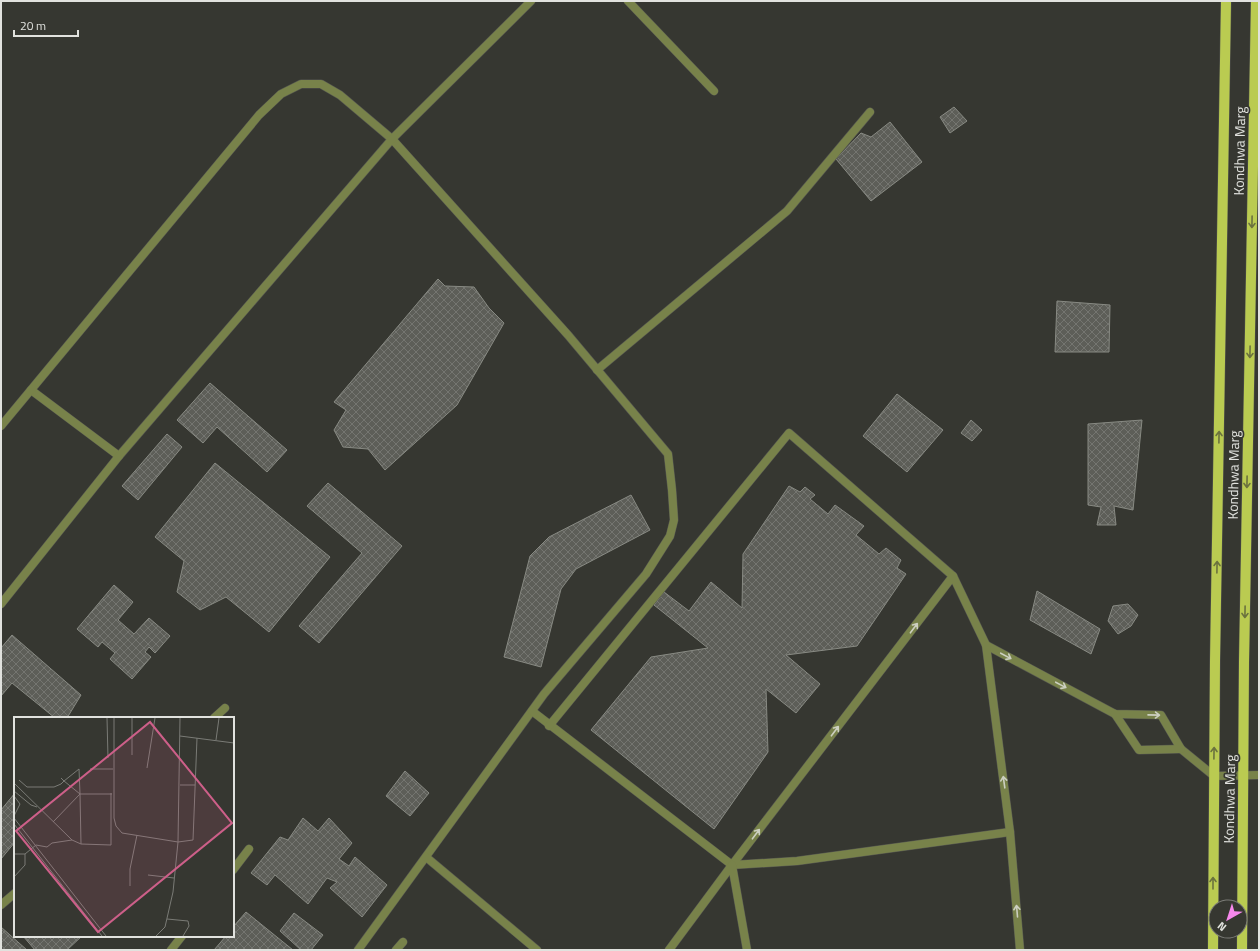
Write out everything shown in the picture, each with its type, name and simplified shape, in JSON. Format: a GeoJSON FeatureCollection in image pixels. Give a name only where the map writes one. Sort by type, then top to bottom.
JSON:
{"type":"FeatureCollection","features":[{"type":"Feature","properties":{"kind":"main road","name":"Kondhwa Marg"},"geometry":{"type":"LineString","coordinates":[[1213,950],[1214,776],[1226,1]]}},
{"type":"Feature","properties":{"kind":"main road","name":"Kondhwa Marg"},"geometry":{"type":"LineString","coordinates":[[1242,950],[1256,1]]}},
{"type":"Feature","properties":{"kind":"lane"},"geometry":{"type":"LineString","coordinates":[[1,604],[119,456],[392,139],[531,1]]}},
{"type":"Feature","properties":{"kind":"lane"},"geometry":{"type":"LineString","coordinates":[[628,1],[714,91]]}},
{"type":"Feature","properties":{"kind":"lane"},"geometry":{"type":"LineString","coordinates":[[1,426],[259,115],[281,94],[301,84],[321,84],[340,95],[392,139],[568,335],[668,454],[674,520],[670,536],[646,574],[532,711],[358,950]]}},
{"type":"Feature","properties":{"kind":"lane"},"geometry":{"type":"LineString","coordinates":[[598,370],[787,211],[870,112]]}},
{"type":"Feature","properties":{"kind":"lane"},"geometry":{"type":"LineString","coordinates":[[31,390],[119,456]]}},
{"type":"Feature","properties":{"kind":"lane"},"geometry":{"type":"LineString","coordinates":[[549,726],[789,433],[953,576],[986,645],[1010,832],[1020,950]]}},
{"type":"Feature","properties":{"kind":"lane"},"geometry":{"type":"LineString","coordinates":[[669,950],[732,865],[953,576]]}},
{"type":"Feature","properties":{"kind":"lane"},"geometry":{"type":"LineString","coordinates":[[986,645],[1115,714],[1161,715],[1181,749],[1214,776],[1259,775]]}},
{"type":"Feature","properties":{"kind":"lane"},"geometry":{"type":"LineString","coordinates":[[215,717],[225,708]]}},
{"type":"Feature","properties":{"kind":"lane"},"geometry":{"type":"LineString","coordinates":[[532,711],[549,726],[732,865],[798,861],[1010,832]]}},
{"type":"Feature","properties":{"kind":"lane"},"geometry":{"type":"LineString","coordinates":[[1115,714],[1139,750],[1181,749]]}},
{"type":"Feature","properties":{"kind":"lane"},"geometry":{"type":"LineString","coordinates":[[234,869],[249,849]]}},
{"type":"Feature","properties":{"kind":"lane"},"geometry":{"type":"LineString","coordinates":[[426,857],[537,950]]}},
{"type":"Feature","properties":{"kind":"lane"},"geometry":{"type":"LineString","coordinates":[[732,865],[747,950]]}},
{"type":"Feature","properties":{"kind":"lane"},"geometry":{"type":"LineString","coordinates":[[1,905],[14,894]]}},
{"type":"Feature","properties":{"kind":"lane"},"geometry":{"type":"LineString","coordinates":[[171,950],[181,937]]}},
{"type":"Feature","properties":{"kind":"lane"},"geometry":{"type":"LineString","coordinates":[[396,950],[403,942]]}},
{"type":"Feature","properties":{"kind":"building"},"geometry":{"type":"Polygon","coordinates":[[[954,107],[967,121],[950,133],[940,117],[954,107]]]}},
{"type":"Feature","properties":{"kind":"building"},"geometry":{"type":"Polygon","coordinates":[[[890,122],[922,162],[871,201],[836,159],[861,133],[871,137],[890,122]]]}},
{"type":"Feature","properties":{"kind":"building"},"geometry":{"type":"Polygon","coordinates":[[[438,279],[445,286],[474,287],[489,308],[504,323],[457,405],[385,470],[368,449],[343,447],[334,430],[346,410],[334,402],[438,279]]]}},
{"type":"Feature","properties":{"kind":"building"},"geometry":{"type":"Polygon","coordinates":[[[1057,301],[1110,305],[1109,352],[1055,352],[1057,301]]]}},
{"type":"Feature","properties":{"kind":"building"},"geometry":{"type":"Polygon","coordinates":[[[210,383],[287,450],[267,472],[217,427],[203,443],[177,420],[210,383]]]}},
{"type":"Feature","properties":{"kind":"building"},"geometry":{"type":"Polygon","coordinates":[[[897,394],[943,430],[907,472],[863,436],[897,394]]]}},
{"type":"Feature","properties":{"kind":"building"},"geometry":{"type":"Polygon","coordinates":[[[971,420],[982,430],[972,441],[961,433],[971,420]]]}},
{"type":"Feature","properties":{"kind":"building"},"geometry":{"type":"Polygon","coordinates":[[[1142,420],[1133,510],[1114,506],[1116,525],[1097,525],[1101,507],[1088,505],[1088,424],[1142,420]]]}},
{"type":"Feature","properties":{"kind":"building"},"geometry":{"type":"Polygon","coordinates":[[[167,434],[182,447],[138,500],[122,486],[167,434]]]}},
{"type":"Feature","properties":{"kind":"building"},"geometry":{"type":"Polygon","coordinates":[[[215,463],[330,557],[269,632],[226,597],[200,610],[177,592],[184,561],[155,537],[215,463]]]}},
{"type":"Feature","properties":{"kind":"building"},"geometry":{"type":"Polygon","coordinates":[[[328,483],[402,546],[319,643],[299,626],[362,553],[307,506],[328,483]]]}},
{"type":"Feature","properties":{"kind":"building"},"geometry":{"type":"Polygon","coordinates":[[[789,486],[800,492],[805,487],[815,495],[810,499],[828,514],[835,505],[864,526],[856,535],[879,554],[886,548],[901,560],[897,568],[906,574],[857,646],[786,655],[820,684],[796,713],[766,689],[768,752],[714,829],[591,730],[651,657],[708,648],[654,605],[664,592],[689,611],[711,582],[742,608],[743,554],[789,486]]]}},
{"type":"Feature","properties":{"kind":"building"},"geometry":{"type":"Polygon","coordinates":[[[631,495],[650,530],[576,569],[561,589],[541,667],[504,657],[530,556],[549,537],[631,495]]]}},
{"type":"Feature","properties":{"kind":"building"},"geometry":{"type":"Polygon","coordinates":[[[114,585],[133,602],[118,620],[134,634],[149,618],[170,636],[155,653],[149,647],[145,652],[151,657],[132,679],[110,659],[115,653],[102,642],[98,647],[77,629],[114,585]]]}},
{"type":"Feature","properties":{"kind":"building"},"geometry":{"type":"Polygon","coordinates":[[[1037,591],[1100,629],[1091,654],[1030,620],[1037,591]]]}},
{"type":"Feature","properties":{"kind":"building"},"geometry":{"type":"Polygon","coordinates":[[[1128,604],[1138,615],[1131,626],[1118,634],[1108,621],[1113,606],[1128,604]]]}},
{"type":"Feature","properties":{"kind":"building"},"geometry":{"type":"Polygon","coordinates":[[[12,635],[81,695],[68,717],[54,717],[12,683],[1,696],[1,648],[12,635]]]}},
{"type":"Feature","properties":{"kind":"building"},"geometry":{"type":"Polygon","coordinates":[[[405,771],[429,793],[410,816],[386,796],[405,771]]]}},
{"type":"Feature","properties":{"kind":"building"},"geometry":{"type":"Polygon","coordinates":[[[14,794],[14,843],[1,859],[1,810],[14,794]]]}},
{"type":"Feature","properties":{"kind":"building"},"geometry":{"type":"Polygon","coordinates":[[[303,818],[318,831],[329,818],[352,843],[339,859],[349,866],[355,857],[387,885],[362,917],[330,888],[337,882],[327,878],[308,904],[275,875],[267,885],[251,873],[280,837],[288,840],[303,818]]]}},
{"type":"Feature","properties":{"kind":"building"},"geometry":{"type":"Polygon","coordinates":[[[246,912],[293,950],[214,950],[225,937],[234,937],[234,926],[246,912]]]}},
{"type":"Feature","properties":{"kind":"building"},"geometry":{"type":"Polygon","coordinates":[[[294,913],[323,935],[311,950],[301,950],[280,931],[294,913]]]}},
{"type":"Feature","properties":{"kind":"building"},"geometry":{"type":"Polygon","coordinates":[[[1,927],[27,950],[1,950],[1,927]]]}},
{"type":"Feature","properties":{"kind":"building"},"geometry":{"type":"Polygon","coordinates":[[[24,937],[81,937],[67,950],[35,950],[24,937]]]}}]}
